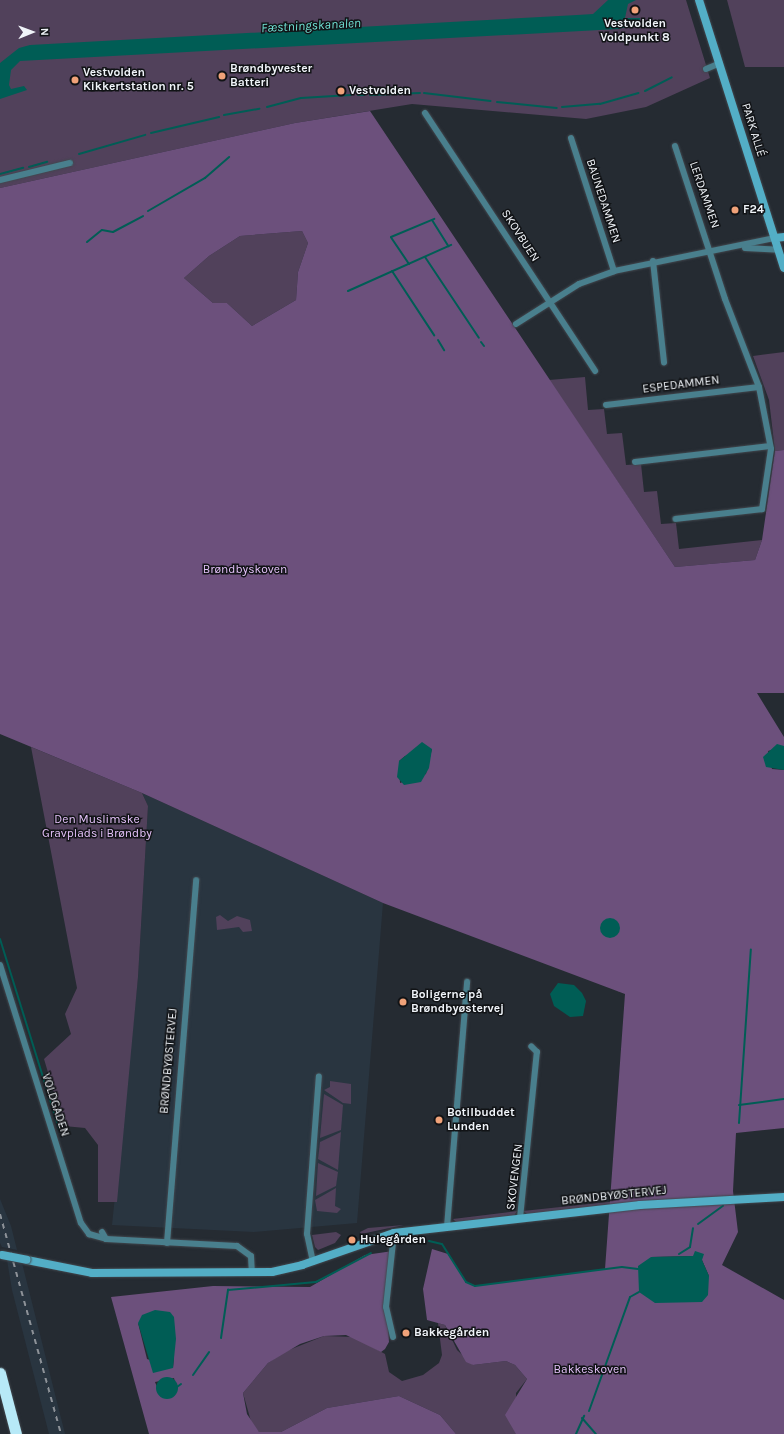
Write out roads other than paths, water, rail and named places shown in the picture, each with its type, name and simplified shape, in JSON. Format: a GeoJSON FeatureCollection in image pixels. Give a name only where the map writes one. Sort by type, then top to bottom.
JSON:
{"type":"FeatureCollection","features":[{"type":"Feature","properties":{"kind":"highway"},"geometry":{"type":"LineString","coordinates":[[0,1373],[16,1434]]}},
{"type":"Feature","properties":{"kind":"street","name":"PARK ALLÉ"},"geometry":{"type":"LineString","coordinates":[[699,0],[775,238],[781,250],[784,268]]}},
{"type":"Feature","properties":{"kind":"street"},"geometry":{"type":"LineString","coordinates":[[706,69],[720,63]]}},
{"type":"Feature","properties":{"kind":"street","name":"SKOVBUEN"},"geometry":{"type":"LineString","coordinates":[[425,113],[595,372]]}},
{"type":"Feature","properties":{"kind":"street","name":"BAUNEDAMMEN"},"geometry":{"type":"LineString","coordinates":[[571,138],[614,271]]}},
{"type":"Feature","properties":{"kind":"street","name":"LERDAMMEN"},"geometry":{"type":"LineString","coordinates":[[675,146],[711,252]]}},
{"type":"Feature","properties":{"kind":"street"},"geometry":{"type":"LineString","coordinates":[[0,180],[70,163]]}},
{"type":"Feature","properties":{"kind":"street"},"geometry":{"type":"LineString","coordinates":[[516,324],[579,284],[614,271],[653,261],[741,248],[775,238],[784,237]]}},
{"type":"Feature","properties":{"kind":"street"},"geometry":{"type":"LineString","coordinates":[[741,248],[781,250]]}},
{"type":"Feature","properties":{"kind":"street"},"geometry":{"type":"LineString","coordinates":[[676,519],[762,509],[770,446],[759,387],[711,252]]}},
{"type":"Feature","properties":{"kind":"street"},"geometry":{"type":"LineString","coordinates":[[653,261],[664,362]]}},
{"type":"Feature","properties":{"kind":"street","name":"ESPEDAMMEN"},"geometry":{"type":"LineString","coordinates":[[606,405],[759,387]]}},
{"type":"Feature","properties":{"kind":"street"},"geometry":{"type":"LineString","coordinates":[[636,462],[770,446]]}},
{"type":"Feature","properties":{"kind":"street","name":"BRØNDBYØSTERVEJ"},"geometry":{"type":"LineString","coordinates":[[167,1243],[196,880]]}},
{"type":"Feature","properties":{"kind":"street","name":"VOLDGADEN"},"geometry":{"type":"LineString","coordinates":[[0,965],[81,1223],[89,1234],[106,1239]]}},
{"type":"Feature","properties":{"kind":"street"},"geometry":{"type":"LineString","coordinates":[[447,1227],[467,982]]}},
{"type":"Feature","properties":{"kind":"street","name":"SKOVENGEN"},"geometry":{"type":"LineString","coordinates":[[520,1218],[537,1052],[531,1046]]}},
{"type":"Feature","properties":{"kind":"street"},"geometry":{"type":"LineString","coordinates":[[313,1262],[307,1234],[319,1076]]}},
{"type":"Feature","properties":{"kind":"street","name":"BRØNDBYØSTERVEJ"},"geometry":{"type":"LineString","coordinates":[[1,1254],[92,1274],[272,1272],[313,1262],[364,1241],[394,1233],[689,1200],[784,1197]]}},
{"type":"Feature","properties":{"kind":"street"},"geometry":{"type":"LineString","coordinates":[[102,1232],[106,1239],[242,1248],[251,1256],[252,1272]]}},
{"type":"Feature","properties":{"kind":"street"},"geometry":{"type":"LineString","coordinates":[[393,1338],[386,1307],[394,1233]]}},
{"type":"Feature","properties":{"kind":"waterway"},"geometry":{"type":"LineString","coordinates":[[645,91],[672,77]]}},
{"type":"Feature","properties":{"kind":"waterway"},"geometry":{"type":"LineString","coordinates":[[370,95],[420,93]]}},
{"type":"Feature","properties":{"kind":"waterway"},"geometry":{"type":"LineString","coordinates":[[424,93],[491,101]]}},
{"type":"Feature","properties":{"kind":"waterway"},"geometry":{"type":"LineString","coordinates":[[562,107],[600,104],[638,93]]}},
{"type":"Feature","properties":{"kind":"waterway"},"geometry":{"type":"LineString","coordinates":[[267,107],[301,98],[351,95]]}},
{"type":"Feature","properties":{"kind":"waterway"},"geometry":{"type":"LineString","coordinates":[[358,95],[364,95]]}},
{"type":"Feature","properties":{"kind":"waterway"},"geometry":{"type":"LineString","coordinates":[[497,102],[557,108]]}},
{"type":"Feature","properties":{"kind":"waterway"},"geometry":{"type":"LineString","coordinates":[[224,115],[259,109]]}},
{"type":"Feature","properties":{"kind":"waterway"},"geometry":{"type":"LineString","coordinates":[[151,133],[219,117]]}},
{"type":"Feature","properties":{"kind":"waterway"},"geometry":{"type":"LineString","coordinates":[[79,154],[145,135]]}},
{"type":"Feature","properties":{"kind":"waterway"},"geometry":{"type":"LineString","coordinates":[[148,211],[205,178],[229,157]]}},
{"type":"Feature","properties":{"kind":"waterway"},"geometry":{"type":"LineString","coordinates":[[29,167],[47,162]]}},
{"type":"Feature","properties":{"kind":"waterway"},"geometry":{"type":"LineString","coordinates":[[0,174],[23,168]]}},
{"type":"Feature","properties":{"kind":"waterway"},"geometry":{"type":"LineString","coordinates":[[87,242],[102,230],[113,232],[143,216]]}},
{"type":"Feature","properties":{"kind":"waterway"},"geometry":{"type":"LineString","coordinates":[[409,264],[391,237],[434,219]]}},
{"type":"Feature","properties":{"kind":"waterway"},"geometry":{"type":"LineString","coordinates":[[432,220],[448,246]]}},
{"type":"Feature","properties":{"kind":"waterway"},"geometry":{"type":"LineString","coordinates":[[348,291],[451,245]]}},
{"type":"Feature","properties":{"kind":"waterway"},"geometry":{"type":"LineString","coordinates":[[425,257],[479,338]]}},
{"type":"Feature","properties":{"kind":"waterway"},"geometry":{"type":"LineString","coordinates":[[392,271],[434,335]]}},
{"type":"Feature","properties":{"kind":"waterway"},"geometry":{"type":"LineString","coordinates":[[438,340],[444,350]]}},
{"type":"Feature","properties":{"kind":"waterway"},"geometry":{"type":"LineString","coordinates":[[481,342],[484,346]]}},
{"type":"Feature","properties":{"kind":"waterway"},"geometry":{"type":"LineString","coordinates":[[0,939],[59,1129]]}},
{"type":"Feature","properties":{"kind":"waterway"},"geometry":{"type":"LineString","coordinates":[[739,1123],[751,949]]}},
{"type":"Feature","properties":{"kind":"waterway"},"geometry":{"type":"LineString","coordinates":[[739,1105],[784,1099]]}},
{"type":"Feature","properties":{"kind":"waterway"},"geometry":{"type":"LineString","coordinates":[[698,1224],[723,1206]]}},
{"type":"Feature","properties":{"kind":"waterway"},"geometry":{"type":"LineString","coordinates":[[679,1254],[690,1247],[693,1228]]}},
{"type":"Feature","properties":{"kind":"waterway"},"geometry":{"type":"LineString","coordinates":[[429,1241],[442,1244],[466,1282],[475,1286],[622,1267],[638,1269]]}},
{"type":"Feature","properties":{"kind":"waterway"},"geometry":{"type":"LineString","coordinates":[[221,1338],[228,1290],[316,1282],[371,1253]]}},
{"type":"Feature","properties":{"kind":"waterway"},"geometry":{"type":"LineString","coordinates":[[589,1411],[630,1297],[639,1292]]}},
{"type":"Feature","properties":{"kind":"waterway"},"geometry":{"type":"LineString","coordinates":[[193,1375],[209,1352]]}},
{"type":"Feature","properties":{"kind":"waterway"},"geometry":{"type":"LineString","coordinates":[[177,1387],[181,1384]]}},
{"type":"Feature","properties":{"kind":"waterway"},"geometry":{"type":"LineString","coordinates":[[576,1434],[584,1416]]}},
{"type":"Feature","properties":{"kind":"waterway"},"geometry":{"type":"LineString","coordinates":[[582,1418],[596,1434]]}},
{"type":"Feature","properties":{"kind":"railway"},"geometry":{"type":"LineString","coordinates":[[0,1214],[61,1434]]}},
{"type":"Feature","properties":{"kind":"place","name":"Vestvolden Voldpunkt 8"},"geometry":{"type":"Point","coordinates":[635,10]}},
{"type":"Feature","properties":{"kind":"place","name":"Brøndbyvester Batteri"},"geometry":{"type":"Point","coordinates":[222,76]}},
{"type":"Feature","properties":{"kind":"place","name":"Vestvolden Kikkertstation nr. 5"},"geometry":{"type":"Point","coordinates":[75,80]}},
{"type":"Feature","properties":{"kind":"place","name":"Vestvolden"},"geometry":{"type":"Point","coordinates":[341,91]}},
{"type":"Feature","properties":{"kind":"place","name":"F24"},"geometry":{"type":"Point","coordinates":[735,210]}},
{"type":"Feature","properties":{"kind":"place","name":"Boligerne på Brøndbyøstervej"},"geometry":{"type":"Point","coordinates":[403,1002]}},
{"type":"Feature","properties":{"kind":"place","name":"Botilbuddet Lunden"},"geometry":{"type":"Point","coordinates":[439,1120]}},
{"type":"Feature","properties":{"kind":"place","name":"Hulegården"},"geometry":{"type":"Point","coordinates":[352,1240]}},
{"type":"Feature","properties":{"kind":"place","name":"Bakkegården"},"geometry":{"type":"Point","coordinates":[406,1333]}},
{"type":"Feature","properties":{"kind":"water label","name":"Fæstningskanalen"},"geometry":{"type":"Point","coordinates":[311,26]}},
{"type":"Feature","properties":{"kind":"park label","name":"Brøndbyskoven"},"geometry":{"type":"Point","coordinates":[245,570]}},
{"type":"Feature","properties":{"kind":"park label","name":"Den Muslimske Gravplads i Brøndby"},"geometry":{"type":"Point","coordinates":[97,827]}},
{"type":"Feature","properties":{"kind":"park label","name":"Bakkeskoven"},"geometry":{"type":"Point","coordinates":[590,1370]}}]}
